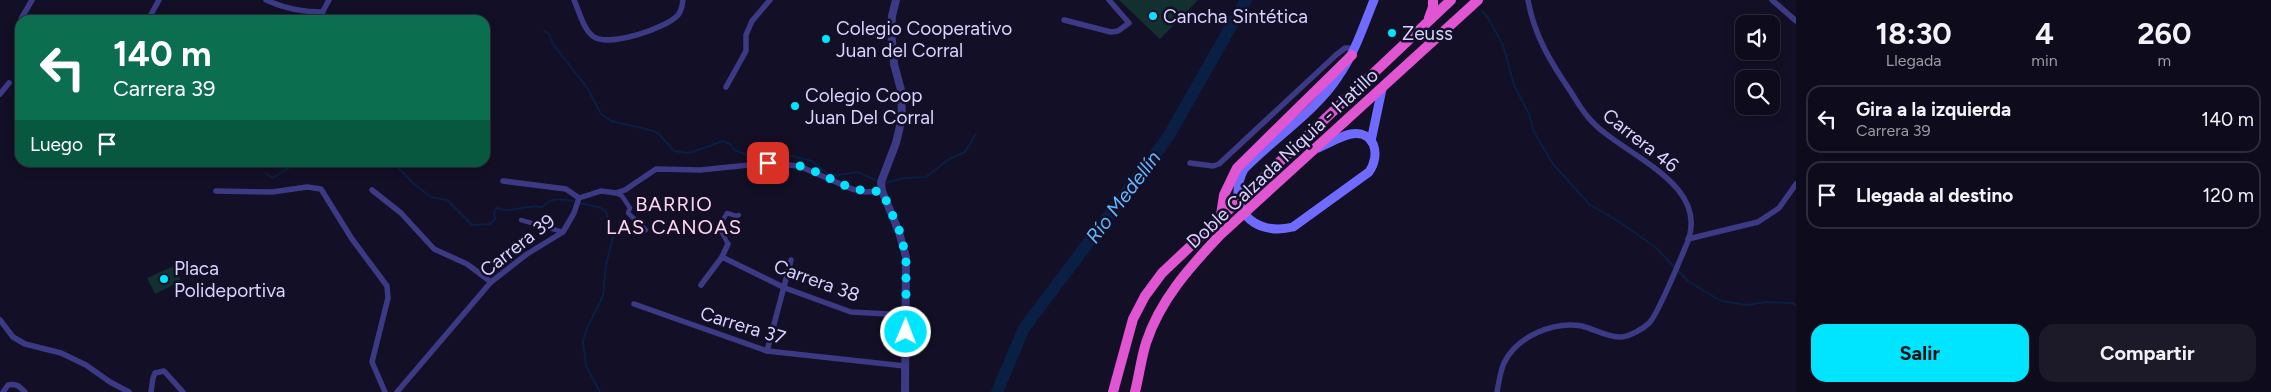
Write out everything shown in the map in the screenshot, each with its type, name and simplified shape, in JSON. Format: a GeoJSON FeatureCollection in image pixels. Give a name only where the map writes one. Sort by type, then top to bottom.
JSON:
{"type":"FeatureCollection","features":[{"type":"Feature","properties":{"kind":"highway"},"geometry":{"type":"LineString","coordinates":[[1426,24],[1431,16],[1433,0]]}},
{"type":"Feature","properties":{"kind":"highway","name":"Doble Calzada Niquia - Hatillo"},"geometry":{"type":"LineString","coordinates":[[1113,392],[1133,319],[1145,296],[1162,273],[1221,215],[1451,0]]}},
{"type":"Feature","properties":{"kind":"highway","name":"Doble Calzada Niquia - Hatillo"},"geometry":{"type":"LineString","coordinates":[[1135,392],[1146,344],[1153,325],[1178,282],[1220,235],[1478,0]]}},
{"type":"Feature","properties":{"kind":"highway"},"geometry":{"type":"LineString","coordinates":[[1221,215],[1224,195],[1237,168],[1354,51]]}},
{"type":"Feature","properties":{"kind":"main road"},"geometry":{"type":"LineString","coordinates":[[1315,149],[1350,134],[1362,136],[1371,141],[1376,151],[1375,164],[1368,172],[1293,227],[1279,230],[1264,228],[1247,217],[1238,197],[1239,179],[1244,169],[1321,97],[1338,78],[1354,51],[1374,0]]}},
{"type":"Feature","properties":{"kind":"main road"},"geometry":{"type":"LineString","coordinates":[[1371,141],[1382,89]]}},
{"type":"Feature","properties":{"kind":"street"},"geometry":{"type":"LineString","coordinates":[[23,15],[32,0]]}},
{"type":"Feature","properties":{"kind":"street"},"geometry":{"type":"LineString","coordinates":[[151,15],[159,0]]}},
{"type":"Feature","properties":{"kind":"street"},"geometry":{"type":"LineString","coordinates":[[266,0],[279,6],[302,12],[323,12]]}},
{"type":"Feature","properties":{"kind":"street"},"geometry":{"type":"LineString","coordinates":[[321,15],[329,0]]}},
{"type":"Feature","properties":{"kind":"street"},"geometry":{"type":"LineString","coordinates":[[574,0],[588,31],[593,37],[608,40],[639,34],[671,21],[679,14],[683,0]]}},
{"type":"Feature","properties":{"kind":"street"},"geometry":{"type":"LineString","coordinates":[[726,87],[746,51],[746,36],[752,21],[770,0]]}},
{"type":"Feature","properties":{"kind":"street"},"geometry":{"type":"LineString","coordinates":[[896,0],[891,30],[893,57],[901,90],[902,118],[896,143],[881,182],[882,191],[900,232],[906,257],[905,392]]}},
{"type":"Feature","properties":{"kind":"street"},"geometry":{"type":"LineString","coordinates":[[1064,20],[1111,32],[1118,31],[1129,23],[1108,0]]}},
{"type":"Feature","properties":{"kind":"street","name":"Carrera 46"},"geometry":{"type":"LineString","coordinates":[[1497,392],[1505,361],[1513,351],[1531,336],[1545,328],[1581,326],[1622,337],[1650,323],[1688,239],[1690,223],[1687,208],[1677,189],[1662,173],[1600,129],[1588,117],[1536,34],[1528,0]]}},
{"type":"Feature","properties":{"kind":"street"},"geometry":{"type":"LineString","coordinates":[[1772,0],[1796,21]]}},
{"type":"Feature","properties":{"kind":"street"},"geometry":{"type":"LineString","coordinates":[[1190,163],[1213,166],[1220,164],[1336,54],[1345,48],[1354,51]]}},
{"type":"Feature","properties":{"kind":"street"},"geometry":{"type":"LineString","coordinates":[[0,94],[9,83]]}},
{"type":"Feature","properties":{"kind":"street"},"geometry":{"type":"LineString","coordinates":[[616,193],[625,190],[656,169],[700,170],[768,163],[799,166],[852,189],[865,192],[882,191]]}},
{"type":"Feature","properties":{"kind":"street"},"geometry":{"type":"LineString","coordinates":[[503,181],[566,189],[579,198],[601,191],[616,193],[622,196],[630,208],[628,213],[646,230]]}},
{"type":"Feature","properties":{"kind":"street"},"geometry":{"type":"LineString","coordinates":[[1688,239],[1758,222],[1778,208],[1796,184]]}},
{"type":"Feature","properties":{"kind":"street"},"geometry":{"type":"LineString","coordinates":[[216,191],[272,192],[307,187],[321,189],[352,239],[387,286],[388,298],[372,362],[385,392]]}},
{"type":"Feature","properties":{"kind":"street"},"geometry":{"type":"LineString","coordinates":[[372,190],[401,213],[434,249],[467,264],[491,282]]}},
{"type":"Feature","properties":{"kind":"street","name":"Carrera 39"},"geometry":{"type":"LineString","coordinates":[[397,392],[491,282],[527,254],[563,232],[574,213],[579,198]]}},
{"type":"Feature","properties":{"kind":"street"},"geometry":{"type":"LineString","coordinates":[[701,285],[722,257],[728,244],[719,228],[727,213],[739,215]]}},
{"type":"Feature","properties":{"kind":"street"},"geometry":{"type":"LineString","coordinates":[[521,220],[563,232]]}},
{"type":"Feature","properties":{"kind":"street","name":"Carrera 38"},"geometry":{"type":"LineString","coordinates":[[722,257],[785,288],[851,312],[906,315]]}},
{"type":"Feature","properties":{"kind":"street"},"geometry":{"type":"LineString","coordinates":[[767,352],[785,288],[790,260]]}},
{"type":"Feature","properties":{"kind":"street","name":"Carrera 37"},"geometry":{"type":"LineString","coordinates":[[634,304],[767,352],[905,366]]}},
{"type":"Feature","properties":{"kind":"street"},"geometry":{"type":"LineString","coordinates":[[0,320],[13,337],[25,344],[61,354],[86,365],[110,382],[129,392]]}},
{"type":"Feature","properties":{"kind":"street"},"geometry":{"type":"LineString","coordinates":[[151,392],[155,374],[164,371],[183,392]]}},
{"type":"Feature","properties":{"kind":"street"},"geometry":{"type":"LineString","coordinates":[[3,392],[8,385],[12,384],[18,385],[25,392]]}},
{"type":"Feature","properties":{"kind":"green space","name":"Cancha Sintética"},"geometry":{"type":"Polygon","coordinates":[[[1119,0],[1198,0],[1160,39],[1119,0]]]}},
{"type":"Feature","properties":{"kind":"green space","name":"Placa Polideportiva"},"geometry":{"type":"Polygon","coordinates":[[[174,266],[181,281],[155,294],[147,278],[174,266]]]}},
{"type":"Feature","properties":{"kind":"waterway","name":"Río Medellín"},"geometry":{"type":"LineString","coordinates":[[997,392],[1024,328],[1168,137],[1246,0]]}},
{"type":"Feature","properties":{"kind":"waterway"},"geometry":{"type":"LineString","coordinates":[[1482,11],[1503,45],[1514,85],[1529,114],[1534,132],[1553,164],[1589,204],[1621,223],[1655,247],[1688,281],[1721,301],[1747,305],[1767,302],[1792,303],[1796,305]]}},
{"type":"Feature","properties":{"kind":"waterway","name":"BARRIO LAS CANOAS"},"geometry":{"type":"LineString","coordinates":[[544,31],[549,34],[553,44],[588,89],[601,114],[611,121],[654,131],[674,151],[690,153],[723,141],[730,144],[734,150],[747,155],[788,155],[812,161],[830,176],[858,172],[875,180]]}},
{"type":"Feature","properties":{"kind":"waterway","name":"BARRIO LAS CANOAS"},"geometry":{"type":"LineString","coordinates":[[885,183],[904,178],[926,177],[949,159],[965,152],[976,134]]}},
{"type":"Feature","properties":{"kind":"waterway"},"geometry":{"type":"LineString","coordinates":[[265,173],[273,178],[290,167]]}},
{"type":"Feature","properties":{"kind":"waterway"},"geometry":{"type":"LineString","coordinates":[[398,167],[413,183],[431,197],[447,200],[472,225],[490,224],[495,219],[494,212],[497,208],[507,210],[536,206],[542,207],[553,200],[560,199],[573,201]]}},
{"type":"Feature","properties":{"kind":"waterway"},"geometry":{"type":"LineString","coordinates":[[580,203],[601,208],[606,212],[613,237],[606,265],[603,296],[588,326],[583,341],[586,366],[600,392]]}},
{"type":"Feature","properties":{"kind":"place","name":"Cancha Sintética"},"geometry":{"type":"Point","coordinates":[1153,16]}},
{"type":"Feature","properties":{"kind":"place","name":"Zeuss"},"geometry":{"type":"Point","coordinates":[1392,33]}},
{"type":"Feature","properties":{"kind":"place","name":"Colegio Cooperativo Juan del Corral"},"geometry":{"type":"Point","coordinates":[826,39]}},
{"type":"Feature","properties":{"kind":"place","name":"Colegio Coop Juan Del Corral"},"geometry":{"type":"Point","coordinates":[795,106]}},
{"type":"Feature","properties":{"kind":"place","name":"Placa Polideportiva"},"geometry":{"type":"Point","coordinates":[164,279]}},
{"type":"Feature","properties":{"kind":"district","name":"BARRIO LAS CANOAS"},"geometry":{"type":"Point","coordinates":[674,216]}},
{"type":"Feature","properties":{"kind":"route"},"geometry":{"type":"LineString","coordinates":[[768,163],[785,163],[799,166],[852,189],[865,192],[882,191],[900,232],[906,257],[906,332]]}}]}
